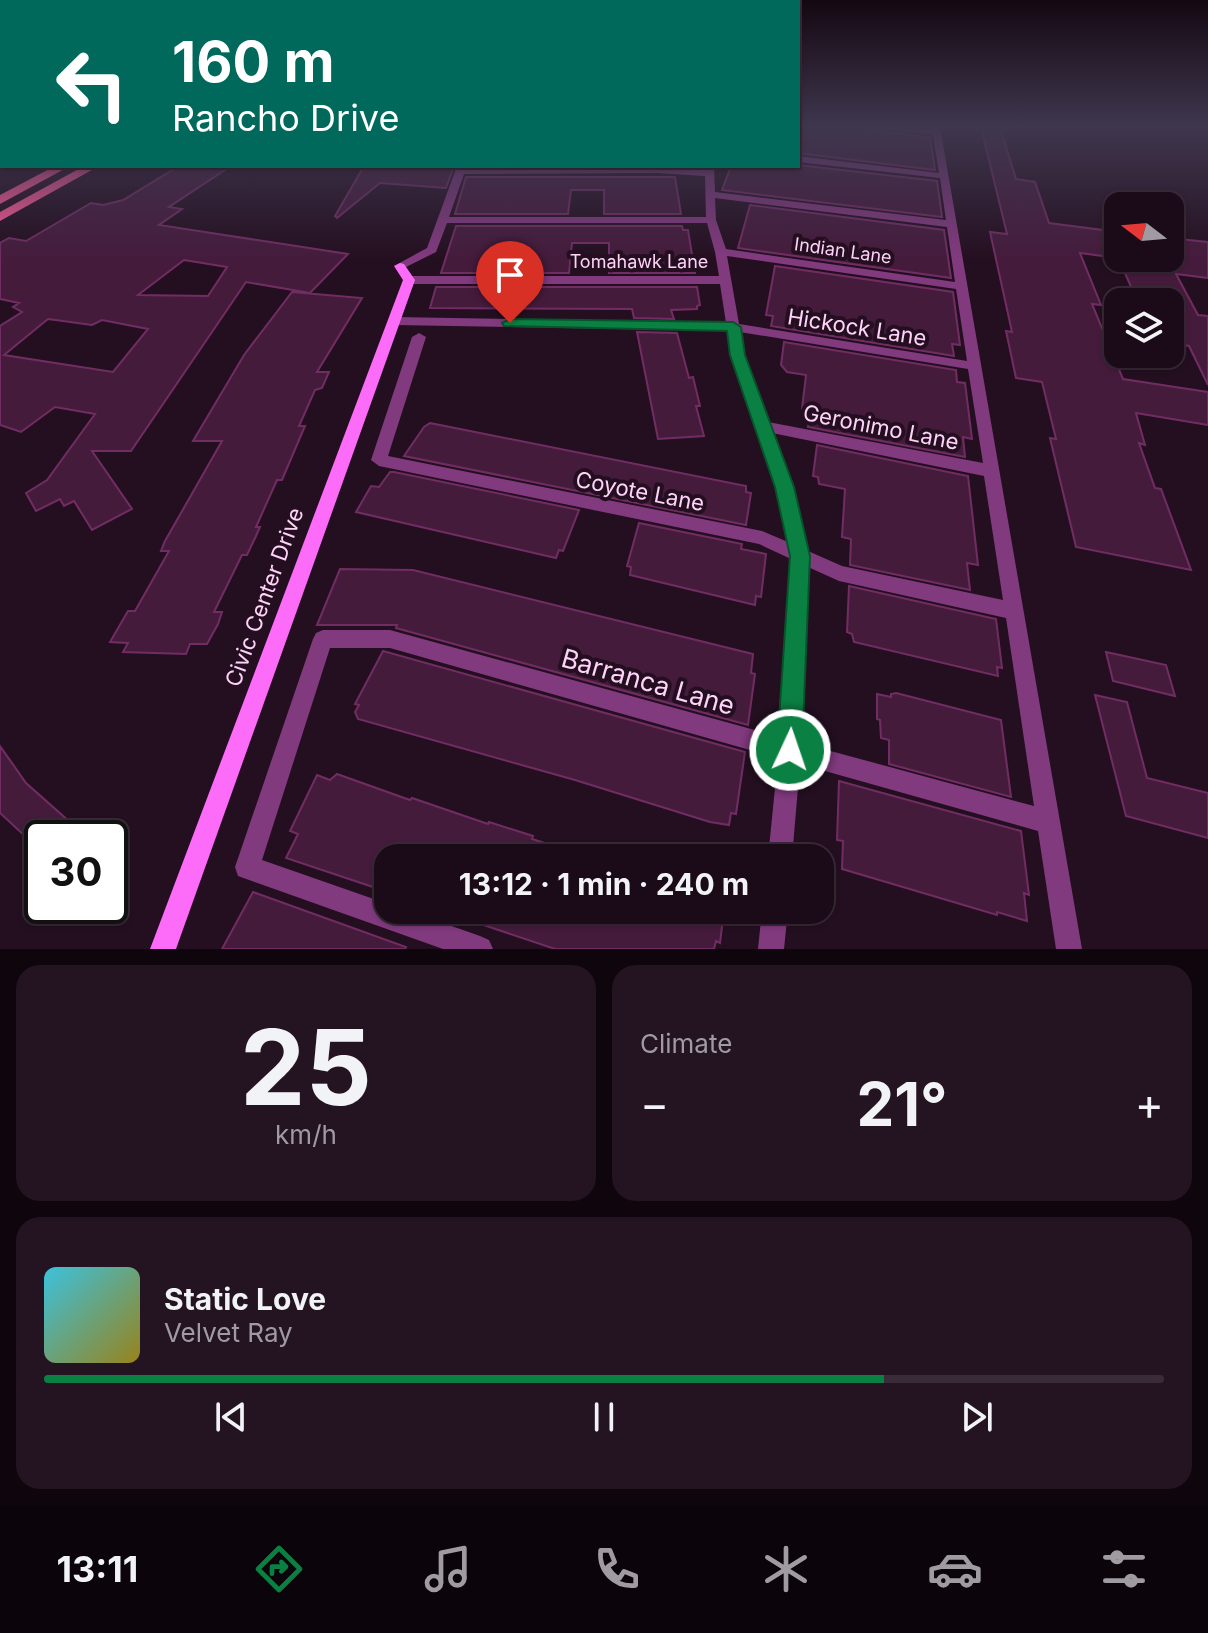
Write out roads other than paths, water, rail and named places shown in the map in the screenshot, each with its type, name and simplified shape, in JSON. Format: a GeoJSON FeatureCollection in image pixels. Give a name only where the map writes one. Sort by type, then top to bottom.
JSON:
{"type":"FeatureCollection","features":[{"type":"Feature","properties":{"kind":"main road"},"geometry":{"type":"LineString","coordinates":[[0,200],[54,171]]}},
{"type":"Feature","properties":{"kind":"main road"},"geometry":{"type":"LineString","coordinates":[[0,217],[83,171]]}},
{"type":"Feature","properties":{"kind":"street"},"geometry":{"type":"LineString","coordinates":[[405,273],[432,250],[460,171]]}},
{"type":"Feature","properties":{"kind":"street"},"geometry":{"type":"LineString","coordinates":[[708,171],[711,220],[721,252],[737,355],[784,487],[800,556],[790,750],[781,844]]}},
{"type":"Feature","properties":{"kind":"street"},"geometry":{"type":"LineString","coordinates":[[903,171],[943,176]]}},
{"type":"Feature","properties":{"kind":"street"},"geometry":{"type":"LineString","coordinates":[[942,171],[1069,949]]}},
{"type":"Feature","properties":{"kind":"street"},"geometry":{"type":"LineString","coordinates":[[709,194],[951,224]]}},
{"type":"Feature","properties":{"kind":"street"},"geometry":{"type":"LineString","coordinates":[[445,220],[711,220]]}},
{"type":"Feature","properties":{"kind":"street","name":"Indian Lane"},"geometry":{"type":"LineString","coordinates":[[721,252],[961,286]]}},
{"type":"Feature","properties":{"kind":"street","name":"Tomahawk Lane"},"geometry":{"type":"LineString","coordinates":[[405,273],[724,280]]}},
{"type":"Feature","properties":{"kind":"street","name":"Civic Center Drive"},"geometry":{"type":"LineString","coordinates":[[163,949],[394,321],[405,273]]}},
{"type":"Feature","properties":{"kind":"street","name":"Hickock Lane"},"geometry":{"type":"LineString","coordinates":[[394,321],[733,327],[974,366]]}},
{"type":"Feature","properties":{"kind":"street","name":"Coyote Lane"},"geometry":{"type":"LineString","coordinates":[[419,337],[379,460],[762,538],[839,573],[1014,611]]}},
{"type":"Feature","properties":{"kind":"street","name":"Geronimo Lane"},"geometry":{"type":"LineString","coordinates":[[763,426],[991,471]]}},
{"type":"Feature","properties":{"kind":"street","name":"Barranca Lane"},"geometry":{"type":"LineString","coordinates":[[480,949],[247,867],[323,639],[390,639],[1048,822]]}},
{"type":"Feature","properties":{"kind":"street"},"geometry":{"type":"LineString","coordinates":[[771,949],[774,924]]}}]}
